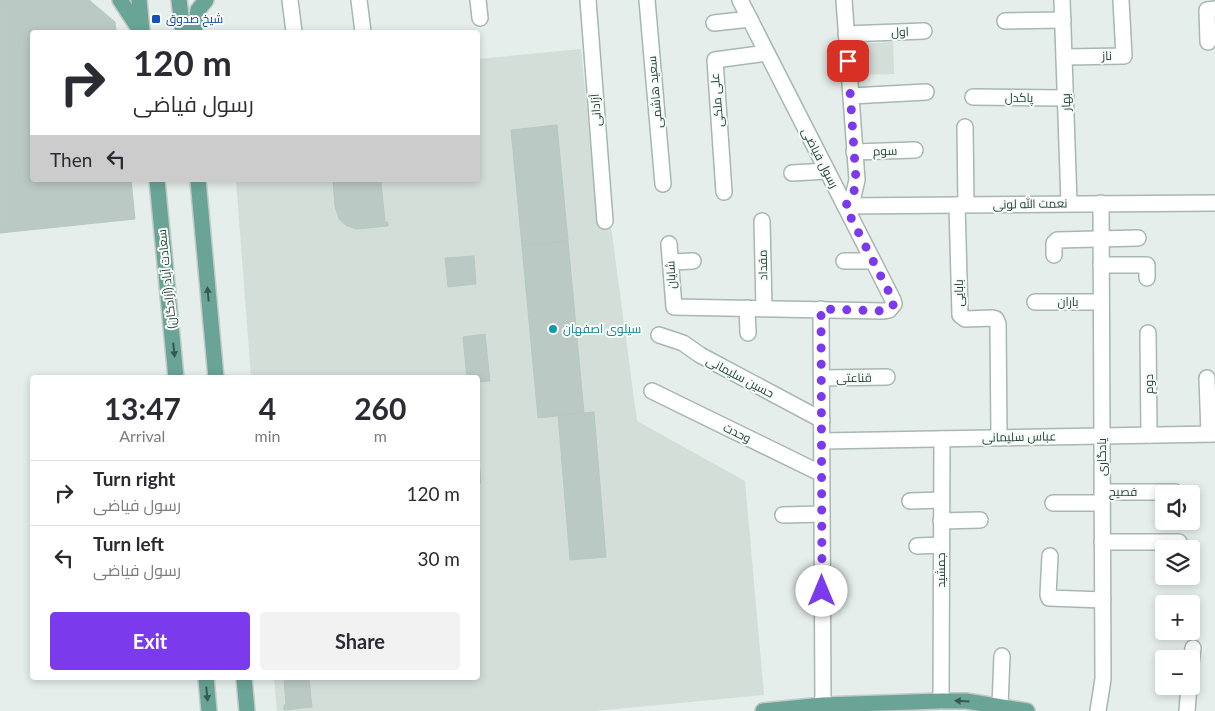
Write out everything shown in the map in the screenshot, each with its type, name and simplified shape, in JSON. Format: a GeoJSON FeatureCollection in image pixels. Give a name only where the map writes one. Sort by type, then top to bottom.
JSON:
{"type":"FeatureCollection","features":[{"type":"Feature","properties":{"kind":"main road"},"geometry":{"type":"LineString","coordinates":[[120,0],[141,30]]}},
{"type":"Feature","properties":{"kind":"main road"},"geometry":{"type":"LineString","coordinates":[[139,0],[142,30]]}},
{"type":"Feature","properties":{"kind":"main road"},"geometry":{"type":"LineString","coordinates":[[179,0],[183,30]]}},
{"type":"Feature","properties":{"kind":"main road"},"geometry":{"type":"LineString","coordinates":[[194,30],[198,10],[206,0]]}},
{"type":"Feature","properties":{"kind":"main road","name":"سعادت آباد (آزادگان)"},"geometry":{"type":"LineString","coordinates":[[157,182],[176,375]]}},
{"type":"Feature","properties":{"kind":"main road"},"geometry":{"type":"LineString","coordinates":[[198,182],[216,375]]}},
{"type":"Feature","properties":{"kind":"main road"},"geometry":{"type":"LineString","coordinates":[[206,680],[209,711]]}},
{"type":"Feature","properties":{"kind":"main road"},"geometry":{"type":"LineString","coordinates":[[244,680],[247,711]]}},
{"type":"Feature","properties":{"kind":"main road"},"geometry":{"type":"LineString","coordinates":[[763,711],[823,706],[941,701],[966,701],[1028,711]]}},
{"type":"Feature","properties":{"kind":"street"},"geometry":{"type":"LineString","coordinates":[[290,0],[294,30]]}},
{"type":"Feature","properties":{"kind":"street"},"geometry":{"type":"LineString","coordinates":[[359,0],[363,30]]}},
{"type":"Feature","properties":{"kind":"street"},"geometry":{"type":"LineString","coordinates":[[478,0],[480,18]]}},
{"type":"Feature","properties":{"kind":"street","name":"آزادانی"},"geometry":{"type":"LineString","coordinates":[[588,0],[605,220]]}},
{"type":"Feature","properties":{"kind":"street","name":"سعید هاشمی"},"geometry":{"type":"LineString","coordinates":[[647,0],[663,184]]}},
{"type":"Feature","properties":{"kind":"street","name":"رسول فیاضی"},"geometry":{"type":"LineString","coordinates":[[674,307],[884,311],[891,308],[894,304],[740,0]]}},
{"type":"Feature","properties":{"kind":"street"},"geometry":{"type":"LineString","coordinates":[[844,0],[856,180],[853,197],[845,206]]}},
{"type":"Feature","properties":{"kind":"street","name":"بهار"},"geometry":{"type":"LineString","coordinates":[[1062,0],[1069,204]]}},
{"type":"Feature","properties":{"kind":"street","name":"ناز"},"geometry":{"type":"LineString","coordinates":[[1064,57],[1124,56],[1121,0]]}},
{"type":"Feature","properties":{"kind":"street"},"geometry":{"type":"LineString","coordinates":[[1208,42],[1206,10],[1215,9]]}},
{"type":"Feature","properties":{"kind":"street"},"geometry":{"type":"LineString","coordinates":[[714,23],[750,19]]}},
{"type":"Feature","properties":{"kind":"street"},"geometry":{"type":"LineString","coordinates":[[1005,20],[1063,20]]}},
{"type":"Feature","properties":{"kind":"street","name":"اول"},"geometry":{"type":"LineString","coordinates":[[846,34],[924,31]]}},
{"type":"Feature","properties":{"kind":"street","name":"علی ملکی"},"geometry":{"type":"LineString","coordinates":[[724,192],[715,60],[767,53]]}},
{"type":"Feature","properties":{"kind":"street"},"geometry":{"type":"LineString","coordinates":[[851,96],[926,92]]}},
{"type":"Feature","properties":{"kind":"street","name":"پاکدل"},"geometry":{"type":"LineString","coordinates":[[973,98],[1066,98]]}},
{"type":"Feature","properties":{"kind":"street"},"geometry":{"type":"LineString","coordinates":[[961,204],[965,127]]}},
{"type":"Feature","properties":{"kind":"street","name":"سوم"},"geometry":{"type":"LineString","coordinates":[[854,152],[915,150]]}},
{"type":"Feature","properties":{"kind":"street"},"geometry":{"type":"LineString","coordinates":[[792,173],[827,171]]}},
{"type":"Feature","properties":{"kind":"street","name":"یادگاری"},"geometry":{"type":"LineString","coordinates":[[1098,711],[1103,678],[1101,203]]}},
{"type":"Feature","properties":{"kind":"street","name":"نعمت الله لونی"},"geometry":{"type":"LineString","coordinates":[[845,206],[1215,203]]}},
{"type":"Feature","properties":{"kind":"street","name":"بابایی"},"geometry":{"type":"LineString","coordinates":[[961,204],[960,315],[965,319],[993,318],[998,324],[1000,438]]}},
{"type":"Feature","properties":{"kind":"street","name":"مقداد"},"geometry":{"type":"LineString","coordinates":[[762,221],[764,308]]}},
{"type":"Feature","properties":{"kind":"street"},"geometry":{"type":"LineString","coordinates":[[1054,255],[1054,243],[1057,240],[1138,238]]}},
{"type":"Feature","properties":{"kind":"street","name":"شایان"},"geometry":{"type":"LineString","coordinates":[[669,244],[674,307]]}},
{"type":"Feature","properties":{"kind":"street"},"geometry":{"type":"LineString","coordinates":[[671,262],[693,260]]}},
{"type":"Feature","properties":{"kind":"street"},"geometry":{"type":"LineString","coordinates":[[844,261],[873,261]]}},
{"type":"Feature","properties":{"kind":"street"},"geometry":{"type":"LineString","coordinates":[[1101,265],[1146,265],[1146,278]]}},
{"type":"Feature","properties":{"kind":"street","name":"باران"},"geometry":{"type":"LineString","coordinates":[[1034,302],[1101,302]]}},
{"type":"Feature","properties":{"kind":"street"},"geometry":{"type":"LineString","coordinates":[[747,308],[748,333]]}},
{"type":"Feature","properties":{"kind":"street"},"geometry":{"type":"LineString","coordinates":[[821,309],[823,706]]}},
{"type":"Feature","properties":{"kind":"street","name":"دوم"},"geometry":{"type":"LineString","coordinates":[[1148,333],[1149,435]]}},
{"type":"Feature","properties":{"kind":"street","name":"حسین سلیمانی"},"geometry":{"type":"LineString","coordinates":[[659,335],[683,343],[700,355],[822,420]]}},
{"type":"Feature","properties":{"kind":"street","name":"قناعتی"},"geometry":{"type":"LineString","coordinates":[[822,378],[887,377]]}},
{"type":"Feature","properties":{"kind":"street"},"geometry":{"type":"LineString","coordinates":[[1207,378],[1212,434]]}},
{"type":"Feature","properties":{"kind":"street","name":"وحدت"},"geometry":{"type":"LineString","coordinates":[[652,391],[822,474]]}},
{"type":"Feature","properties":{"kind":"street","name":"عباس سلیمانی"},"geometry":{"type":"LineString","coordinates":[[822,441],[1212,434]]}},
{"type":"Feature","properties":{"kind":"street","name":"جمشید"},"geometry":{"type":"LineString","coordinates":[[941,701],[942,439]]}},
{"type":"Feature","properties":{"kind":"street","name":"فصیح"},"geometry":{"type":"LineString","coordinates":[[1053,503],[1155,494]]}},
{"type":"Feature","properties":{"kind":"street"},"geometry":{"type":"LineString","coordinates":[[910,501],[942,500]]}},
{"type":"Feature","properties":{"kind":"street"},"geometry":{"type":"LineString","coordinates":[[783,515],[822,514]]}},
{"type":"Feature","properties":{"kind":"street"},"geometry":{"type":"LineString","coordinates":[[942,520],[980,520]]}},
{"type":"Feature","properties":{"kind":"street"},"geometry":{"type":"LineString","coordinates":[[1102,542],[1155,542]]}},
{"type":"Feature","properties":{"kind":"street"},"geometry":{"type":"LineString","coordinates":[[917,546],[941,545]]}},
{"type":"Feature","properties":{"kind":"street"},"geometry":{"type":"LineString","coordinates":[[1050,556],[1049,598],[1103,600]]}},
{"type":"Feature","properties":{"kind":"street"},"geometry":{"type":"LineString","coordinates":[[1000,706],[1002,656]]}},
{"type":"Feature","properties":{"kind":"street"},"geometry":{"type":"LineString","coordinates":[[1187,711],[1188,695]]}},
{"type":"Feature","properties":{"kind":"shaded area"},"geometry":{"type":"Polygon","coordinates":[[[893,42],[894,74],[856,75],[855,44],[893,42]]]}},
{"type":"Feature","properties":{"kind":"shaded area"},"geometry":{"type":"Polygon","coordinates":[[[581,49],[598,227],[611,226],[637,421],[745,481],[764,695],[595,711],[277,711],[274,680],[480,680],[480,375],[251,375],[236,182],[480,182],[480,59],[581,49]]]}},
{"type":"Feature","properties":{"kind":"building"},"geometry":{"type":"Polygon","coordinates":[[[0,0],[89,0],[115,22],[116,30],[30,30],[30,182],[131,182],[135,219],[0,233],[0,0]]]}},
{"type":"Feature","properties":{"kind":"building"},"geometry":{"type":"Polygon","coordinates":[[[557,125],[568,241],[522,246],[511,130],[557,125]]]}},
{"type":"Feature","properties":{"kind":"building"},"geometry":{"type":"Polygon","coordinates":[[[333,182],[381,182],[385,222],[388,222],[388,226],[357,229],[347,226],[339,219],[335,206],[333,182]]]}},
{"type":"Feature","properties":{"kind":"building","name":"سیلوی اصفهان"},"geometry":{"type":"Polygon","coordinates":[[[568,241],[584,413],[538,418],[522,246],[568,241]]]}},
{"type":"Feature","properties":{"kind":"building"},"geometry":{"type":"Polygon","coordinates":[[[474,256],[476,284],[448,287],[445,258],[474,256]]]}},
{"type":"Feature","properties":{"kind":"building"},"geometry":{"type":"Polygon","coordinates":[[[485,334],[490,381],[480,382],[480,375],[467,375],[463,337],[485,334]]]}},
{"type":"Feature","properties":{"kind":"building"},"geometry":{"type":"Polygon","coordinates":[[[594,412],[606,557],[570,560],[558,415],[594,412]]]}},
{"type":"Feature","properties":{"kind":"building"},"geometry":{"type":"Polygon","coordinates":[[[284,680],[309,680],[312,707],[284,710],[284,705],[286,705],[284,680]]]}},
{"type":"Feature","properties":{"kind":"place","name":"شیخ صدوق"},"geometry":{"type":"Point","coordinates":[156,19]}},
{"type":"Feature","properties":{"kind":"place","name":"سیلوی اصفهان"},"geometry":{"type":"Point","coordinates":[553,329]}},
{"type":"Feature","properties":{"kind":"route"},"geometry":{"type":"LineString","coordinates":[[822,591],[821,309],[884,311],[894,304],[845,206],[853,197],[856,180],[848,61]]}}]}
